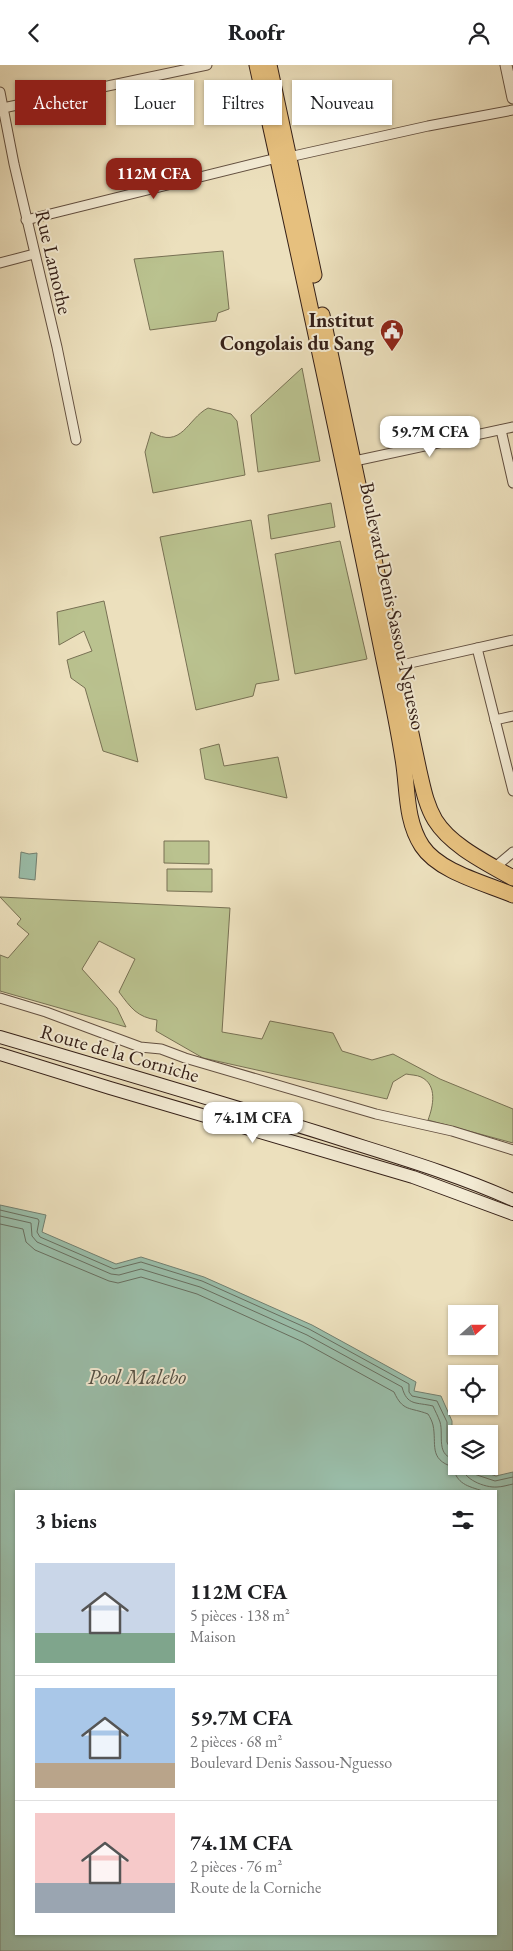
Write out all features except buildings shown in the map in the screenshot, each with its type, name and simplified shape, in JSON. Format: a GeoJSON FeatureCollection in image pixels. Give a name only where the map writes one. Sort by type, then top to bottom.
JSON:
{"type":"FeatureCollection","features":[{"type":"Feature","properties":{"kind":"main road","name":"Boulevard Denis Sassou-Nguesso"},"geometry":{"type":"LineString","coordinates":[[257,65],[283,157]]}},
{"type":"Feature","properties":{"kind":"main road","name":"Boulevard Denis Sassou-Nguesso"},"geometry":{"type":"LineString","coordinates":[[269,65],[283,157],[348,462],[397,666],[419,771],[431,811],[442,829],[459,844],[513,878]]}},
{"type":"Feature","properties":{"kind":"main road","name":"Boulevard Denis Sassou-Nguesso"},"geometry":{"type":"LineString","coordinates":[[348,462],[396,723],[405,775],[408,808],[414,829],[422,846],[431,857],[449,868],[513,895]]}},
{"type":"Feature","properties":{"kind":"main road","name":"Route de la Corniche"},"geometry":{"type":"LineString","coordinates":[[0,1037],[185,1090],[404,1159],[487,1188],[513,1200]]}},
{"type":"Feature","properties":{"kind":"main road","name":"Route de la Corniche"},"geometry":{"type":"LineString","coordinates":[[0,1054],[413,1177],[513,1214]]}},
{"type":"Feature","properties":{"kind":"street"},"geometry":{"type":"LineString","coordinates":[[3,108],[208,65]]}},
{"type":"Feature","properties":{"kind":"street"},"geometry":{"type":"LineString","coordinates":[[506,65],[513,98]]}},
{"type":"Feature","properties":{"kind":"street","name":"Rue Lamothe"},"geometry":{"type":"LineString","coordinates":[[0,92],[26,220],[76,440]]}},
{"type":"Feature","properties":{"kind":"street"},"geometry":{"type":"LineString","coordinates":[[26,220],[283,157],[428,125],[513,109]]}},
{"type":"Feature","properties":{"kind":"street"},"geometry":{"type":"LineString","coordinates":[[0,263],[34,254]]}},
{"type":"Feature","properties":{"kind":"street"},"geometry":{"type":"LineString","coordinates":[[348,462],[513,427]]}},
{"type":"Feature","properties":{"kind":"street"},"geometry":{"type":"LineString","coordinates":[[501,429],[513,483]]}},
{"type":"Feature","properties":{"kind":"street"},"geometry":{"type":"LineString","coordinates":[[397,666],[513,640]]}},
{"type":"Feature","properties":{"kind":"street"},"geometry":{"type":"LineString","coordinates":[[478,647],[513,791]]}},
{"type":"Feature","properties":{"kind":"street"},"geometry":{"type":"LineString","coordinates":[[495,720],[513,716]]}},
{"type":"Feature","properties":{"kind":"street"},"geometry":{"type":"LineString","coordinates":[[494,867],[513,852]]}},
{"type":"Feature","properties":{"kind":"street"},"geometry":{"type":"LineString","coordinates":[[0,998],[46,1012],[140,1047],[161,1049],[185,1058],[376,1114],[452,1131],[513,1150]]}},
{"type":"Feature","properties":{"kind":"shaded area"},"geometry":{"type":"Polygon","coordinates":[[[223,251],[229,309],[218,313],[216,321],[150,330],[134,259],[223,251]]]}},
{"type":"Feature","properties":{"kind":"shaded area"},"geometry":{"type":"Polygon","coordinates":[[[302,368],[320,461],[258,472],[251,415],[302,368]]]}},
{"type":"Feature","properties":{"kind":"shaded area"},"geometry":{"type":"Polygon","coordinates":[[[208,408],[231,414],[237,421],[245,475],[153,493],[145,452],[151,432],[161,437],[177,435],[208,408]]]}},
{"type":"Feature","properties":{"kind":"shaded area"},"geometry":{"type":"Polygon","coordinates":[[[331,503],[335,527],[271,539],[268,515],[331,503]]]}},
{"type":"Feature","properties":{"kind":"shaded area"},"geometry":{"type":"Polygon","coordinates":[[[251,520],[279,680],[256,684],[253,696],[196,710],[160,537],[251,520]]]}},
{"type":"Feature","properties":{"kind":"shaded area"},"geometry":{"type":"Polygon","coordinates":[[[340,541],[367,659],[295,674],[275,554],[340,541]]]}},
{"type":"Feature","properties":{"kind":"shaded area"},"geometry":{"type":"Polygon","coordinates":[[[104,601],[138,762],[103,751],[85,688],[71,678],[67,660],[92,651],[84,631],[59,645],[57,612],[104,601]]]}},
{"type":"Feature","properties":{"kind":"shaded area"},"geometry":{"type":"Polygon","coordinates":[[[219,744],[224,766],[278,757],[287,798],[205,779],[200,749],[219,744]]]}},
{"type":"Feature","properties":{"kind":"shaded area"},"geometry":{"type":"Polygon","coordinates":[[[164,841],[209,841],[209,864],[164,863],[164,841]]]}},
{"type":"Feature","properties":{"kind":"shaded area"},"geometry":{"type":"Polygon","coordinates":[[[167,869],[212,869],[212,892],[167,891],[167,869]]]}},
{"type":"Feature","properties":{"kind":"shaded area"},"geometry":{"type":"Polygon","coordinates":[[[0,897],[230,908],[222,1032],[262,1039],[270,1021],[333,1033],[342,1051],[372,1060],[393,1054],[440,1079],[513,1109],[513,1143],[428,1120],[433,1097],[432,1091],[430,1085],[418,1076],[406,1074],[393,1082],[387,1099],[203,1058],[156,1031],[157,1020],[144,1017],[131,1007],[119,992],[135,959],[99,941],[82,969],[117,1008],[126,1027],[0,991],[0,955],[8,958],[29,934],[17,924],[21,919],[0,897]]]}},
{"type":"Feature","properties":{"kind":"water"},"geometry":{"type":"Polygon","coordinates":[[[21,852],[37,853],[35,880],[19,878],[21,852]]]}},
{"type":"Feature","properties":{"kind":"water","name":"Pool Malebo"},"geometry":{"type":"Polygon","coordinates":[[[0,1205],[46,1215],[42,1232],[116,1264],[141,1257],[204,1277],[312,1325],[416,1382],[414,1391],[441,1396],[452,1421],[452,1425],[448,1425],[448,1475],[496,1476],[513,1472],[513,1951],[0,1951],[0,1205]]]}},
{"type":"Feature","properties":{"kind":"place","name":"Institut Congolais du Sang"},"geometry":{"type":"Point","coordinates":[392,352]}}]}
